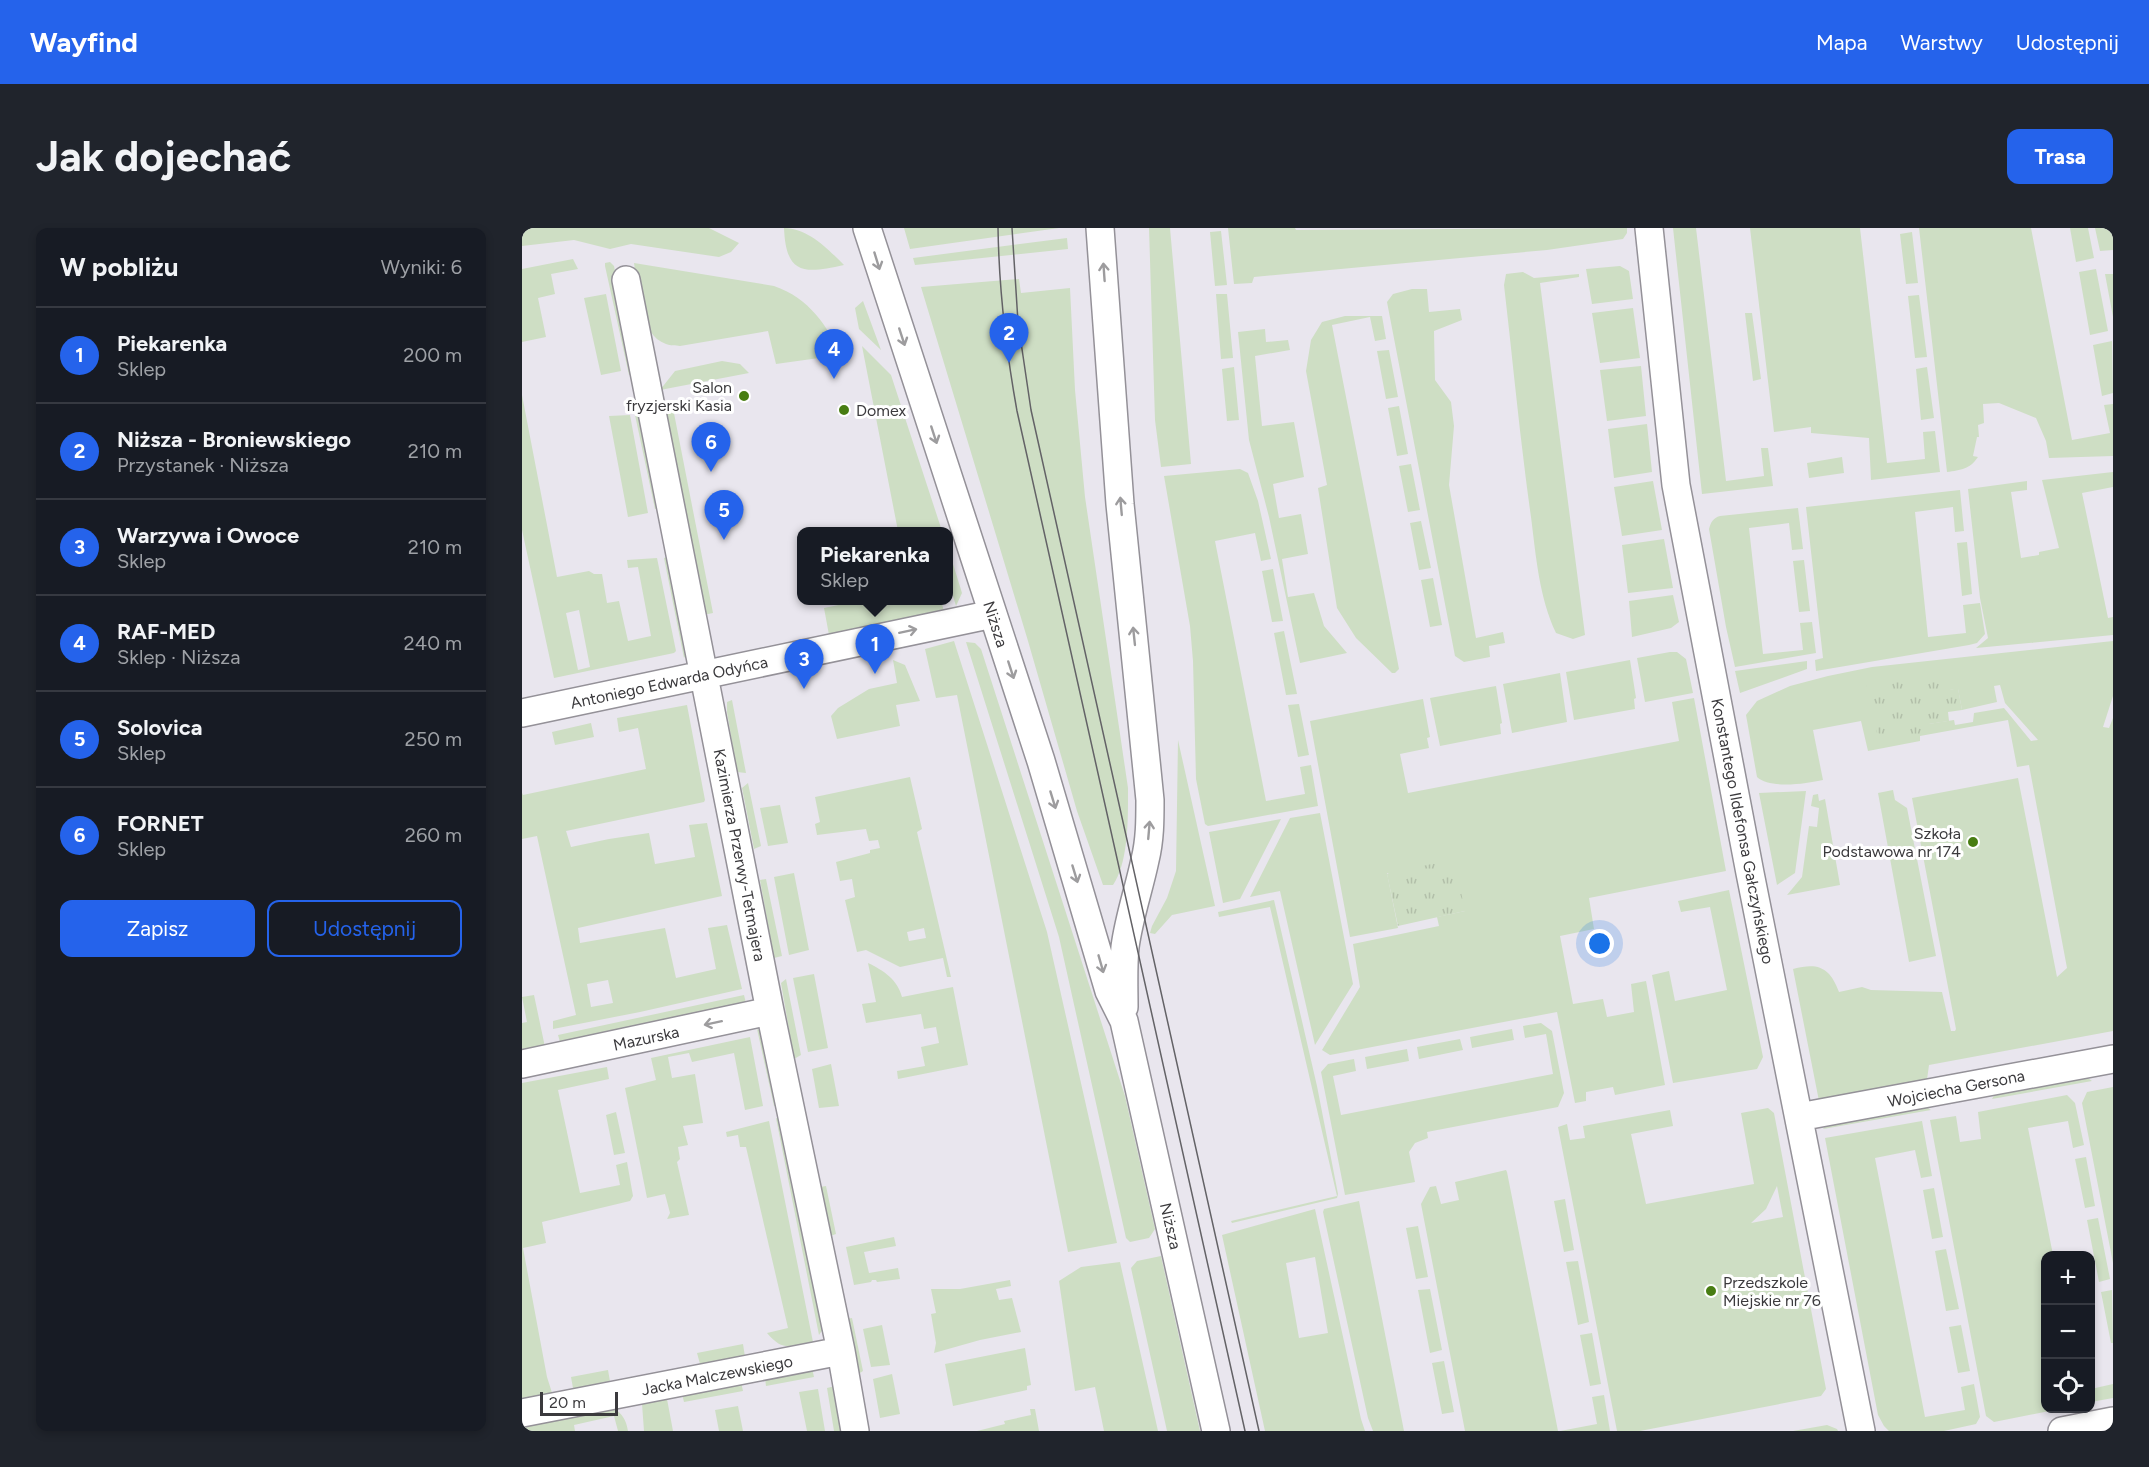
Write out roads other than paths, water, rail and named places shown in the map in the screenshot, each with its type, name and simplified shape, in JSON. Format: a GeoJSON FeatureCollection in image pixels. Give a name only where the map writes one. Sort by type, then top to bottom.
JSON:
{"type":"FeatureCollection","features":[{"type":"Feature","properties":{"kind":"street","name":"Niższa"},"geometry":{"type":"LineString","coordinates":[[867,228],[1041,761],[1109,991],[1124,1021]]}},
{"type":"Feature","properties":{"kind":"street","name":"Niższa"},"geometry":{"type":"LineString","coordinates":[[1100,228],[1120,504],[1150,800],[1150,828],[1146,859],[1130,918],[1123,974],[1124,1021],[1216,1431]]}},
{"type":"Feature","properties":{"kind":"street","name":"Konstantego Ildefonsa Gałczyńskiego"},"geometry":{"type":"LineString","coordinates":[[1649,228],[1676,485],[1861,1431]]}},
{"type":"Feature","properties":{"kind":"street","name":"Kazimierza Przerwy-Tetmajera"},"geometry":{"type":"LineString","coordinates":[[626,279],[770,1011],[841,1351],[855,1431]]}},
{"type":"Feature","properties":{"kind":"street","name":"Antoniego Edwarda Odyńca"},"geometry":{"type":"LineString","coordinates":[[522,713],[993,614]]}},
{"type":"Feature","properties":{"kind":"street"},"geometry":{"type":"LineString","coordinates":[[1085,908],[1097,922],[1108,927],[1125,924],[1130,918]]}},
{"type":"Feature","properties":{"kind":"street","name":"Mazurska"},"geometry":{"type":"LineString","coordinates":[[522,1064],[770,1011]]}},
{"type":"Feature","properties":{"kind":"street","name":"Wojciecha Gersona"},"geometry":{"type":"LineString","coordinates":[[1799,1118],[2113,1059]]}},
{"type":"Feature","properties":{"kind":"street","name":"Jacka Malczewskiego"},"geometry":{"type":"LineString","coordinates":[[522,1413],[841,1351]]}},
{"type":"Feature","properties":{"kind":"street"},"geometry":{"type":"LineString","coordinates":[[2062,1431],[2113,1421]]}},
{"type":"Feature","properties":{"kind":"tram line"},"geometry":{"type":"LineString","coordinates":[[998,228],[1004,320],[1017,411],[1245,1431]]}},
{"type":"Feature","properties":{"kind":"tram line"},"geometry":{"type":"LineString","coordinates":[[1012,228],[1018,322],[1031,410],[1259,1431]]}},
{"type":"Feature","properties":{"kind":"place","name":"Niższa - Broniewskiego"},"geometry":{"type":"Point","coordinates":[1009,363]}},
{"type":"Feature","properties":{"kind":"place","name":"RAF-MED"},"geometry":{"type":"Point","coordinates":[834,379]}},
{"type":"Feature","properties":{"kind":"place","name":"Salon fryzjerski Kasia"},"geometry":{"type":"Point","coordinates":[744,396]}},
{"type":"Feature","properties":{"kind":"place","name":"Domex"},"geometry":{"type":"Point","coordinates":[844,410]}},
{"type":"Feature","properties":{"kind":"place","name":"FORNET"},"geometry":{"type":"Point","coordinates":[711,472]}},
{"type":"Feature","properties":{"kind":"place","name":"Solovica"},"geometry":{"type":"Point","coordinates":[724,540]}},
{"type":"Feature","properties":{"kind":"place","name":"Piekarenka"},"geometry":{"type":"Point","coordinates":[875,674]}},
{"type":"Feature","properties":{"kind":"place","name":"Warzywa i Owoce"},"geometry":{"type":"Point","coordinates":[804,689]}},
{"type":"Feature","properties":{"kind":"place","name":"Szkoła Podstawowa nr 174"},"geometry":{"type":"Point","coordinates":[1973,842]}},
{"type":"Feature","properties":{"kind":"place","name":"Przedszkole Miejskie nr 76"},"geometry":{"type":"Point","coordinates":[1711,1291]}}]}
